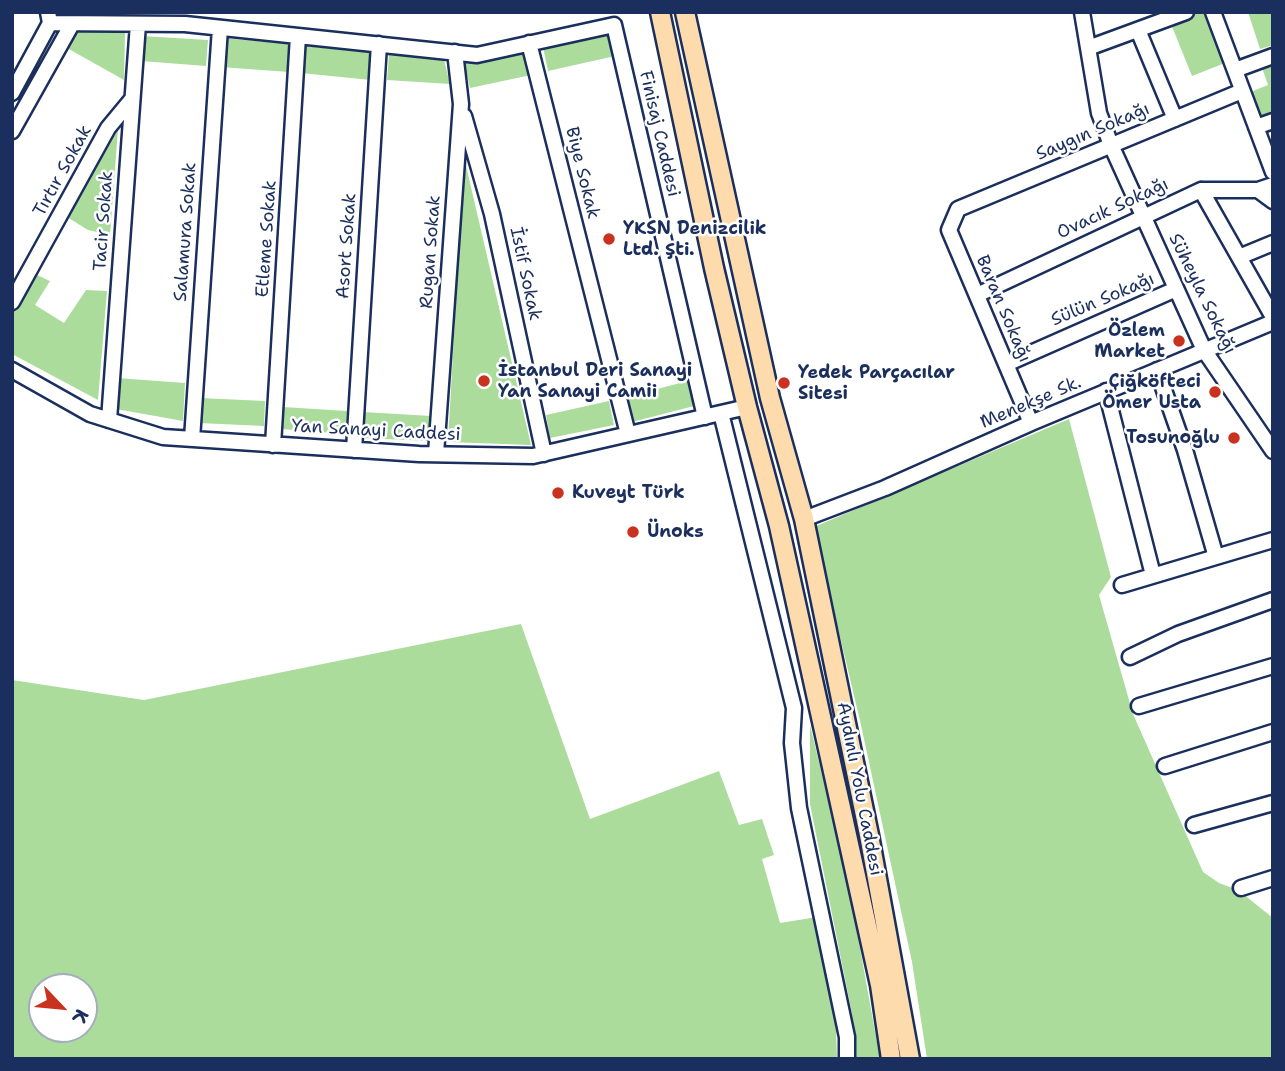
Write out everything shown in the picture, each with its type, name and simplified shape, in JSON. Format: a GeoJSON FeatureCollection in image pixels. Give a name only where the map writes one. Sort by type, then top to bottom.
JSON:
{"type":"FeatureCollection","features":[{"type":"Feature","properties":{"kind":"main road","name":"Aydınlı Yolu Caddesi"},"geometry":{"type":"LineString","coordinates":[[660,12],[714,268],[779,526],[880,985],[891,1059]]}},
{"type":"Feature","properties":{"kind":"main road","name":"Aydınlı Yolu Caddesi"},"geometry":{"type":"LineString","coordinates":[[685,12],[770,398],[804,519],[869,835],[910,1059]]}},
{"type":"Feature","properties":{"kind":"main road"},"geometry":{"type":"LineString","coordinates":[[779,526],[804,519]]}},
{"type":"Feature","properties":{"kind":"street","name":"Süheyla Sokağı"},"geometry":{"type":"LineString","coordinates":[[1082,12],[1099,113],[1111,145],[1204,350],[1273,451]]}},
{"type":"Feature","properties":{"kind":"street"},"geometry":{"type":"LineString","coordinates":[[1088,48],[1186,12]]}},
{"type":"Feature","properties":{"kind":"street"},"geometry":{"type":"LineString","coordinates":[[1213,12],[1273,172]]}},
{"type":"Feature","properties":{"kind":"street"},"geometry":{"type":"LineString","coordinates":[[12,93],[49,18],[72,23],[185,24],[477,55],[529,43]]}},
{"type":"Feature","properties":{"kind":"street"},"geometry":{"type":"LineString","coordinates":[[12,131],[72,23]]}},
{"type":"Feature","properties":{"kind":"street","name":"Tacir Sokak"},"geometry":{"type":"LineString","coordinates":[[108,420],[138,24]]}},
{"type":"Feature","properties":{"kind":"street","name":"Finisaj Caddesi"},"geometry":{"type":"LineString","coordinates":[[529,43],[614,25],[705,417]]}},
{"type":"Feature","properties":{"kind":"street","name":"Salamura Sokak"},"geometry":{"type":"LineString","coordinates":[[192,439],[220,28]]}},
{"type":"Feature","properties":{"kind":"street"},"geometry":{"type":"LineString","coordinates":[[1138,30],[1175,119]]}},
{"type":"Feature","properties":{"kind":"street","name":"Etleme Sokak"},"geometry":{"type":"LineString","coordinates":[[273,445],[298,36]]}},
{"type":"Feature","properties":{"kind":"street","name":"Biye Sokak"},"geometry":{"type":"LineString","coordinates":[[529,43],[628,434]]}},
{"type":"Feature","properties":{"kind":"street","name":"Asort Sokak"},"geometry":{"type":"LineString","coordinates":[[354,450],[379,44]]}},
{"type":"Feature","properties":{"kind":"street","name":"Rugan Sokak"},"geometry":{"type":"LineString","coordinates":[[436,454],[461,104],[456,52]]}},
{"type":"Feature","properties":{"kind":"street"},"geometry":{"type":"LineString","coordinates":[[1234,71],[1273,56]]}},
{"type":"Feature","properties":{"kind":"street","name":"Saygın Sokağı"},"geometry":{"type":"LineString","coordinates":[[958,209],[1242,91]]}},
{"type":"Feature","properties":{"kind":"street","name":"Tırtır Sokak"},"geometry":{"type":"LineString","coordinates":[[12,302],[108,128],[132,99]]}},
{"type":"Feature","properties":{"kind":"street","name":"İstif Sokak"},"geometry":{"type":"LineString","coordinates":[[461,104],[492,214],[544,454]]}},
{"type":"Feature","properties":{"kind":"street"},"geometry":{"type":"LineString","coordinates":[[1256,127],[1273,121]]}},
{"type":"Feature","properties":{"kind":"street","name":"Ovacık Sokağı"},"geometry":{"type":"LineString","coordinates":[[977,295],[1201,190],[1258,190],[1273,185]]}},
{"type":"Feature","properties":{"kind":"street"},"geometry":{"type":"LineString","coordinates":[[1201,190],[1273,320]]}},
{"type":"Feature","properties":{"kind":"street"},"geometry":{"type":"LineString","coordinates":[[1258,190],[1273,201]]}},
{"type":"Feature","properties":{"kind":"street","name":"Baran Sokağı"},"geometry":{"type":"LineString","coordinates":[[958,209],[949,230],[1031,424]]}},
{"type":"Feature","properties":{"kind":"street"},"geometry":{"type":"LineString","coordinates":[[1239,257],[1273,243]]}},
{"type":"Feature","properties":{"kind":"street","name":"Sülün Sokağı"},"geometry":{"type":"LineString","coordinates":[[1006,364],[1177,289]]}},
{"type":"Feature","properties":{"kind":"street","name":"Menekşe Sk."},"geometry":{"type":"LineString","coordinates":[[804,519],[885,488],[1273,320]]}},
{"type":"Feature","properties":{"kind":"street","name":"Yan Sanayi Caddesi"},"geometry":{"type":"LineString","coordinates":[[12,370],[90,414],[163,437],[354,450],[533,456],[747,407]]}},
{"type":"Feature","properties":{"kind":"street"},"geometry":{"type":"LineString","coordinates":[[1157,370],[1185,450],[1216,557]]}},
{"type":"Feature","properties":{"kind":"street"},"geometry":{"type":"LineString","coordinates":[[1106,391],[1153,575]]}},
{"type":"Feature","properties":{"kind":"street"},"geometry":{"type":"LineString","coordinates":[[720,413],[794,708],[792,743],[799,808],[847,1037],[847,1059]]}},
{"type":"Feature","properties":{"kind":"street"},"geometry":{"type":"LineString","coordinates":[[1122,585],[1273,540]]}},
{"type":"Feature","properties":{"kind":"street"},"geometry":{"type":"LineString","coordinates":[[1130,657],[1178,634],[1273,600]]}},
{"type":"Feature","properties":{"kind":"street"},"geometry":{"type":"LineString","coordinates":[[1139,706],[1273,666]]}},
{"type":"Feature","properties":{"kind":"street"},"geometry":{"type":"LineString","coordinates":[[1164,766],[1273,732]]}},
{"type":"Feature","properties":{"kind":"street"},"geometry":{"type":"LineString","coordinates":[[1194,825],[1273,803]]}},
{"type":"Feature","properties":{"kind":"street"},"geometry":{"type":"LineString","coordinates":[[1241,888],[1273,878]]}},
{"type":"Feature","properties":{"kind":"green space"},"geometry":{"type":"Polygon","coordinates":[[[1205,12],[1225,63],[1192,76],[1171,24],[1205,12]]]}},
{"type":"Feature","properties":{"kind":"green space"},"geometry":{"type":"Polygon","coordinates":[[[1248,12],[1273,12],[1273,45],[1260,49],[1248,12]]]}},
{"type":"Feature","properties":{"kind":"green space"},"geometry":{"type":"Polygon","coordinates":[[[77,29],[125,33],[124,80],[67,48],[77,29]]]}},
{"type":"Feature","properties":{"kind":"green space"},"geometry":{"type":"Polygon","coordinates":[[[610,32],[615,56],[548,71],[543,47],[610,32]]]}},
{"type":"Feature","properties":{"kind":"green space"},"geometry":{"type":"Polygon","coordinates":[[[142,36],[208,40],[206,66],[141,61],[142,36]]]}},
{"type":"Feature","properties":{"kind":"green space"},"geometry":{"type":"Polygon","coordinates":[[[222,38],[291,44],[289,72],[220,67],[222,38]]]}},
{"type":"Feature","properties":{"kind":"green space"},"geometry":{"type":"Polygon","coordinates":[[[304,46],[373,53],[371,80],[301,73],[304,46]]]}},
{"type":"Feature","properties":{"kind":"green space"},"geometry":{"type":"Polygon","coordinates":[[[525,49],[531,75],[470,88],[464,62],[525,49]]]}},
{"type":"Feature","properties":{"kind":"green space"},"geometry":{"type":"Polygon","coordinates":[[[389,54],[444,60],[450,84],[387,80],[389,54]]]}},
{"type":"Feature","properties":{"kind":"green space"},"geometry":{"type":"Polygon","coordinates":[[[1273,61],[1273,114],[1258,119],[1248,93],[1268,85],[1261,65],[1273,61]]]}},
{"type":"Feature","properties":{"kind":"green space"},"geometry":{"type":"Polygon","coordinates":[[[118,129],[110,235],[88,230],[67,217],[118,129]]]}},
{"type":"Feature","properties":{"kind":"green space"},"geometry":{"type":"Polygon","coordinates":[[[464,157],[531,445],[448,442],[464,157]]]}},
{"type":"Feature","properties":{"kind":"green space"},"geometry":{"type":"Polygon","coordinates":[[[35,274],[50,281],[35,305],[64,323],[86,290],[107,291],[98,400],[12,354],[12,315],[35,274]]]}},
{"type":"Feature","properties":{"kind":"green space"},"geometry":{"type":"Polygon","coordinates":[[[117,378],[185,383],[183,421],[116,409],[117,378]]]}},
{"type":"Feature","properties":{"kind":"green space"},"geometry":{"type":"Polygon","coordinates":[[[688,381],[694,406],[632,422],[626,397],[688,381]]]}},
{"type":"Feature","properties":{"kind":"green space"},"geometry":{"type":"Polygon","coordinates":[[[200,398],[265,401],[264,426],[199,423],[200,398]]]}},
{"type":"Feature","properties":{"kind":"green space"},"geometry":{"type":"Polygon","coordinates":[[[609,401],[614,425],[550,438],[546,415],[609,401]]]}},
{"type":"Feature","properties":{"kind":"green space"},"geometry":{"type":"Polygon","coordinates":[[[283,407],[347,411],[346,434],[282,429],[283,407]]]}},
{"type":"Feature","properties":{"kind":"green space"},"geometry":{"type":"Polygon","coordinates":[[[363,412],[431,416],[430,441],[362,438],[363,412]]]}},
{"type":"Feature","properties":{"kind":"green space"},"geometry":{"type":"Polygon","coordinates":[[[1069,419],[1111,577],[1099,595],[1133,714],[1203,872],[1219,883],[1238,890],[1273,918],[1273,1059],[927,1059],[912,962],[861,725],[814,527],[1069,419]]]}},
{"type":"Feature","properties":{"kind":"green space"},"geometry":{"type":"Polygon","coordinates":[[[521,624],[590,819],[719,771],[739,825],[762,819],[774,855],[762,859],[780,923],[817,917],[836,1030],[837,1059],[12,1059],[12,680],[144,700],[521,624]]]}},
{"type":"Feature","properties":{"kind":"green space"},"geometry":{"type":"Polygon","coordinates":[[[810,725],[848,882],[880,1059],[856,1059],[852,1014],[810,804],[810,725]]]}},
{"type":"Feature","properties":{"kind":"place","name":"YKSN Denizcilik Ltd. Şti."},"geometry":{"type":"Point","coordinates":[609,239]}},
{"type":"Feature","properties":{"kind":"place","name":"Özlem Market"},"geometry":{"type":"Point","coordinates":[1179,341]}},
{"type":"Feature","properties":{"kind":"place","name":"İstanbul Deri Sanayi Yan Sanayi Camii"},"geometry":{"type":"Point","coordinates":[484,381]}},
{"type":"Feature","properties":{"kind":"place","name":"Yedek Parçacılar Sitesi"},"geometry":{"type":"Point","coordinates":[784,383]}},
{"type":"Feature","properties":{"kind":"place","name":"Çiğköfteci Ömer Usta"},"geometry":{"type":"Point","coordinates":[1215,392]}},
{"type":"Feature","properties":{"kind":"place","name":"Tosunoğlu"},"geometry":{"type":"Point","coordinates":[1234,438]}},
{"type":"Feature","properties":{"kind":"place","name":"Kuveyt Türk"},"geometry":{"type":"Point","coordinates":[558,493]}},
{"type":"Feature","properties":{"kind":"place","name":"Ünoks"},"geometry":{"type":"Point","coordinates":[633,532]}}]}
